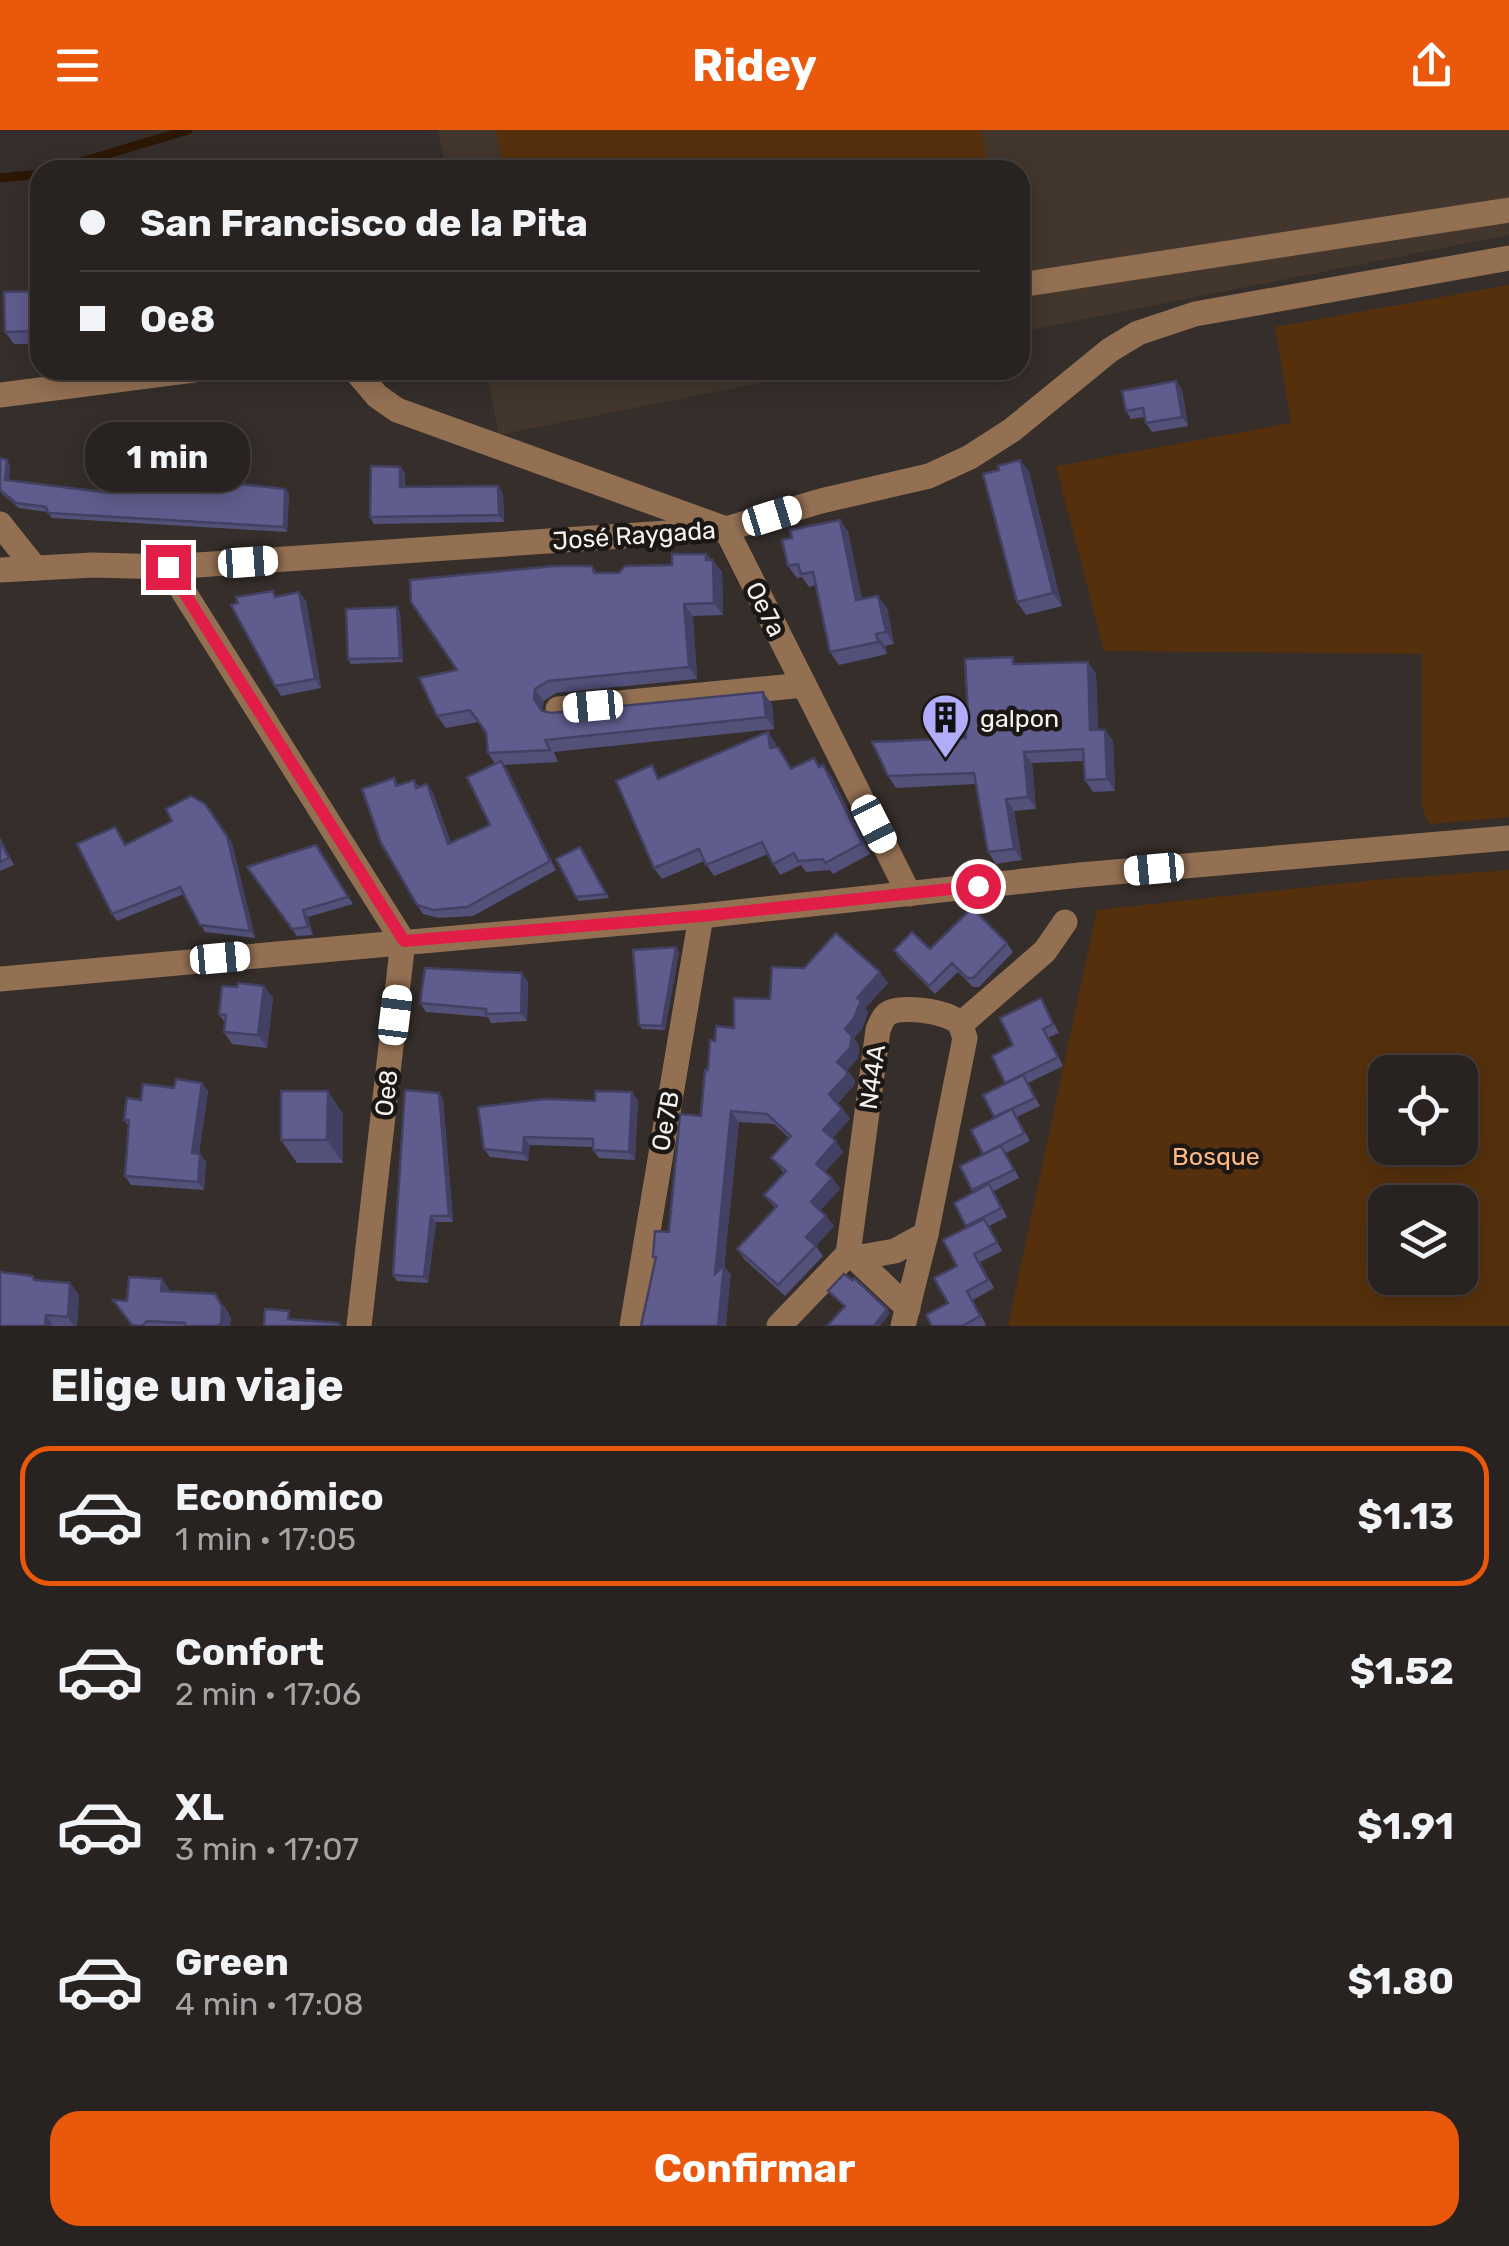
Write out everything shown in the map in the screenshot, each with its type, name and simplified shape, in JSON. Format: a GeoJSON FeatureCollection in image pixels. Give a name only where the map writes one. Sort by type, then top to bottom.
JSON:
{"type":"FeatureCollection","features":[{"type":"Feature","properties":{"kind":"street"},"geometry":{"type":"LineString","coordinates":[[1030,283],[1509,210]]}},
{"type":"Feature","properties":{"kind":"street","name":"José Raygada"},"geometry":{"type":"LineString","coordinates":[[0,570],[93,565],[168,567],[726,529],[821,501],[930,476],[970,457],[1012,430],[1110,350],[1138,333],[1195,314],[1509,258]]}},
{"type":"Feature","properties":{"kind":"street"},"geometry":{"type":"LineString","coordinates":[[0,395],[116,380]]}},
{"type":"Feature","properties":{"kind":"street"},"geometry":{"type":"LineString","coordinates":[[363,380],[376,396],[397,410],[726,529]]}},
{"type":"Feature","properties":{"kind":"street"},"geometry":{"type":"LineString","coordinates":[[0,524],[35,568]]}},
{"type":"Feature","properties":{"kind":"street","name":"Oe7a"},"geometry":{"type":"LineString","coordinates":[[726,529],[910,894]]}},
{"type":"Feature","properties":{"kind":"street"},"geometry":{"type":"LineString","coordinates":[[168,567],[404,941]]}},
{"type":"Feature","properties":{"kind":"street"},"geometry":{"type":"LineString","coordinates":[[558,709],[804,685]]}},
{"type":"Feature","properties":{"kind":"street"},"geometry":{"type":"LineString","coordinates":[[0,979],[701,916],[1080,875],[1509,838]]}},
{"type":"Feature","properties":{"kind":"street","name":"Oe7B"},"geometry":{"type":"LineString","coordinates":[[632,1326],[701,916]]}},
{"type":"Feature","properties":{"kind":"street"},"geometry":{"type":"LineString","coordinates":[[906,1317],[965,1038],[961,1024],[1045,951],[1065,922]]}},
{"type":"Feature","properties":{"kind":"street","name":"Oe8"},"geometry":{"type":"LineString","coordinates":[[359,1326],[404,941]]}},
{"type":"Feature","properties":{"kind":"street","name":"N44A"},"geometry":{"type":"LineString","coordinates":[[851,1256],[878,1030],[884,1017],[891,1011],[942,1013],[961,1024]]}},
{"type":"Feature","properties":{"kind":"street"},"geometry":{"type":"LineString","coordinates":[[779,1326],[851,1256],[895,1252],[926,1234]]}},
{"type":"Feature","properties":{"kind":"street"},"geometry":{"type":"LineString","coordinates":[[851,1256],[906,1317]]}},
{"type":"Feature","properties":{"kind":"shaded area"},"geometry":{"type":"Polygon","coordinates":[[[438,130],[1509,130],[1509,235],[1030,330],[1030,160],[444,160],[438,130]]]}},
{"type":"Feature","properties":{"kind":"shaded area"},"geometry":{"type":"Polygon","coordinates":[[[488,380],[776,380],[499,435],[488,380]]]}},
{"type":"Feature","properties":{"kind":"green space"},"geometry":{"type":"Polygon","coordinates":[[[496,130],[981,130],[987,160],[502,160],[496,130]]]}},
{"type":"Feature","properties":{"kind":"green space"},"geometry":{"type":"Polygon","coordinates":[[[1509,285],[1509,817],[1429,824],[1422,807],[1422,654],[1104,651],[1056,466],[1291,423],[1275,327],[1509,285]]]}},
{"type":"Feature","properties":{"kind":"green space","name":"Bosque"},"geometry":{"type":"Polygon","coordinates":[[[1509,870],[1509,1326],[1008,1326],[1097,910],[1509,870]]]}},
{"type":"Feature","properties":{"kind":"building"},"geometry":{"type":"Polygon","coordinates":[[[30,291],[30,331],[5,332],[4,292],[30,291]]]}},
{"type":"Feature","properties":{"kind":"building"},"geometry":{"type":"Polygon","coordinates":[[[1176,381],[1182,417],[1146,423],[1143,408],[1126,411],[1122,391],[1176,381]]]}},
{"type":"Feature","properties":{"kind":"building"},"geometry":{"type":"Polygon","coordinates":[[[0,458],[7,460],[5,480],[111,493],[112,482],[213,487],[214,481],[285,489],[284,527],[48,513],[46,507],[16,503],[0,490],[0,458]]]}},
{"type":"Feature","properties":{"kind":"building"},"geometry":{"type":"Polygon","coordinates":[[[1020,460],[1053,593],[1017,602],[983,474],[1020,460]]]}},
{"type":"Feature","properties":{"kind":"building"},"geometry":{"type":"Polygon","coordinates":[[[371,466],[400,467],[400,487],[498,486],[499,515],[370,517],[371,466]]]}},
{"type":"Feature","properties":{"kind":"building"},"geometry":{"type":"Polygon","coordinates":[[[840,520],[856,600],[878,596],[886,632],[876,634],[878,642],[830,652],[813,572],[801,574],[798,564],[788,566],[782,540],[792,538],[790,530],[840,520]]]}},
{"type":"Feature","properties":{"kind":"building"},"geometry":{"type":"Polygon","coordinates":[[[672,554],[706,554],[706,560],[713,560],[714,603],[684,604],[689,667],[548,681],[535,689],[534,699],[542,711],[551,713],[763,692],[766,717],[545,740],[550,750],[488,753],[486,732],[470,710],[437,716],[419,678],[457,670],[411,602],[410,580],[554,566],[592,566],[594,573],[619,573],[625,566],[672,565],[672,554]]]}},
{"type":"Feature","properties":{"kind":"building"},"geometry":{"type":"Polygon","coordinates":[[[273,591],[275,597],[299,592],[315,679],[275,686],[231,605],[238,603],[236,597],[273,591]]]}},
{"type":"Feature","properties":{"kind":"building"},"geometry":{"type":"Polygon","coordinates":[[[397,607],[400,658],[348,659],[346,609],[397,607]]]}},
{"type":"Feature","properties":{"kind":"building"},"geometry":{"type":"Polygon","coordinates":[[[1013,657],[1013,664],[1088,662],[1090,730],[1105,730],[1107,779],[1085,780],[1083,749],[1024,752],[1028,797],[1006,799],[1014,849],[988,852],[974,773],[888,776],[872,742],[966,738],[965,659],[1013,657]]]}},
{"type":"Feature","properties":{"kind":"building"},"geometry":{"type":"Polygon","coordinates":[[[768,732],[770,748],[778,747],[791,769],[814,758],[819,767],[823,765],[862,843],[825,863],[823,859],[798,861],[794,853],[773,864],[762,842],[706,865],[699,849],[654,868],[616,781],[652,765],[658,779],[768,732]]]}},
{"type":"Feature","properties":{"kind":"building"},"geometry":{"type":"Polygon","coordinates":[[[501,761],[550,861],[467,907],[433,910],[417,905],[381,843],[362,789],[394,778],[396,786],[414,780],[416,788],[427,784],[448,844],[490,825],[467,777],[501,761]]]}},
{"type":"Feature","properties":{"kind":"building"},"geometry":{"type":"Polygon","coordinates":[[[191,796],[205,804],[227,836],[250,931],[200,925],[180,887],[112,914],[77,844],[115,827],[125,845],[172,821],[166,809],[191,796]]]}},
{"type":"Feature","properties":{"kind":"building"},"geometry":{"type":"Polygon","coordinates":[[[0,841],[9,858],[0,862],[0,841]]]}},
{"type":"Feature","properties":{"kind":"building"},"geometry":{"type":"Polygon","coordinates":[[[316,845],[348,897],[303,910],[308,927],[292,929],[247,867],[316,845]]]}},
{"type":"Feature","properties":{"kind":"building"},"geometry":{"type":"Polygon","coordinates":[[[580,847],[606,894],[576,897],[556,859],[580,847]]]}},
{"type":"Feature","properties":{"kind":"building"},"geometry":{"type":"Polygon","coordinates":[[[972,908],[1007,943],[973,978],[967,978],[952,963],[929,986],[894,950],[912,932],[930,949],[972,908]]]}},
{"type":"Feature","properties":{"kind":"building"},"geometry":{"type":"Polygon","coordinates":[[[836,933],[880,972],[857,998],[861,1001],[845,1029],[852,1036],[850,1048],[837,1062],[847,1075],[829,1094],[842,1109],[823,1130],[836,1141],[816,1164],[832,1178],[811,1202],[826,1216],[806,1237],[816,1246],[778,1285],[737,1249],[777,1206],[764,1195],[786,1171],[771,1158],[791,1136],[767,1114],[731,1111],[715,1274],[724,1265],[718,1326],[641,1326],[656,1257],[655,1231],[669,1232],[680,1114],[701,1116],[710,1040],[715,1041],[716,1026],[734,1028],[734,998],[770,999],[772,967],[804,968],[836,933]]]}},
{"type":"Feature","properties":{"kind":"building"},"geometry":{"type":"Polygon","coordinates":[[[676,947],[662,1026],[639,1025],[633,950],[676,947]]]}},
{"type":"Feature","properties":{"kind":"building"},"geometry":{"type":"Polygon","coordinates":[[[425,968],[522,973],[521,1013],[486,1014],[486,1009],[420,1003],[425,968]]]}},
{"type":"Feature","properties":{"kind":"building"},"geometry":{"type":"Polygon","coordinates":[[[238,983],[264,986],[258,1035],[224,1032],[226,1015],[219,1014],[222,986],[237,987],[238,983]]]}},
{"type":"Feature","properties":{"kind":"building"},"geometry":{"type":"Polygon","coordinates":[[[1041,998],[1053,1024],[1043,1029],[1058,1057],[1005,1083],[992,1056],[1013,1045],[1000,1018],[1041,998]]]}},
{"type":"Feature","properties":{"kind":"building"},"geometry":{"type":"Polygon","coordinates":[[[1023,1075],[1035,1098],[994,1117],[983,1095],[1023,1075]]]}},
{"type":"Feature","properties":{"kind":"building"},"geometry":{"type":"Polygon","coordinates":[[[176,1079],[202,1083],[192,1153],[200,1154],[198,1182],[125,1176],[127,1098],[141,1100],[143,1084],[174,1088],[176,1079]]]}},
{"type":"Feature","properties":{"kind":"building"},"geometry":{"type":"Polygon","coordinates":[[[405,1090],[439,1093],[449,1216],[431,1216],[424,1277],[393,1275],[405,1090]]]}},
{"type":"Feature","properties":{"kind":"building"},"geometry":{"type":"Polygon","coordinates":[[[281,1091],[328,1091],[327,1140],[281,1140],[281,1091]]]}},
{"type":"Feature","properties":{"kind":"building"},"geometry":{"type":"Polygon","coordinates":[[[595,1091],[632,1092],[629,1152],[593,1150],[593,1139],[524,1137],[523,1153],[484,1149],[478,1107],[545,1099],[595,1101],[595,1091]]]}},
{"type":"Feature","properties":{"kind":"building"},"geometry":{"type":"Polygon","coordinates":[[[1012,1109],[1024,1133],[983,1154],[971,1130],[1012,1109]]]}},
{"type":"Feature","properties":{"kind":"building"},"geometry":{"type":"Polygon","coordinates":[[[1001,1146],[1014,1170],[972,1190],[960,1166],[1001,1146]]]}},
{"type":"Feature","properties":{"kind":"building"},"geometry":{"type":"Polygon","coordinates":[[[989,1184],[1001,1208],[966,1226],[954,1203],[989,1184]]]}},
{"type":"Feature","properties":{"kind":"building"},"geometry":{"type":"Polygon","coordinates":[[[984,1219],[997,1242],[974,1254],[988,1280],[967,1291],[980,1316],[962,1326],[932,1326],[926,1315],[948,1303],[934,1278],[957,1266],[943,1240],[984,1219]]]}},
{"type":"Feature","properties":{"kind":"building"},"geometry":{"type":"Polygon","coordinates":[[[0,1272],[70,1283],[68,1317],[46,1315],[45,1326],[0,1326],[0,1272]]]}},
{"type":"Feature","properties":{"kind":"building"},"geometry":{"type":"Polygon","coordinates":[[[844,1274],[854,1278],[887,1309],[874,1326],[827,1326],[845,1306],[828,1291],[844,1274]]]}},
{"type":"Feature","properties":{"kind":"building"},"geometry":{"type":"Polygon","coordinates":[[[129,1277],[162,1279],[161,1291],[215,1294],[222,1306],[221,1323],[185,1326],[147,1321],[142,1326],[132,1325],[113,1300],[127,1301],[129,1277]]]}},
{"type":"Feature","properties":{"kind":"building"},"geometry":{"type":"Polygon","coordinates":[[[265,1309],[289,1311],[288,1319],[340,1326],[264,1326],[265,1309]]]}},
{"type":"Feature","properties":{"kind":"waterway"},"geometry":{"type":"LineString","coordinates":[[88,160],[188,130]]}},
{"type":"Feature","properties":{"kind":"waterway"},"geometry":{"type":"LineString","coordinates":[[0,178],[30,175]]}},
{"type":"Feature","properties":{"kind":"place","name":"galpon"},"geometry":{"type":"Point","coordinates":[945,760]}},
{"type":"Feature","properties":{"kind":"route"},"geometry":{"type":"LineString","coordinates":[[168,567],[404,941],[701,916],[978,886]]}}]}
